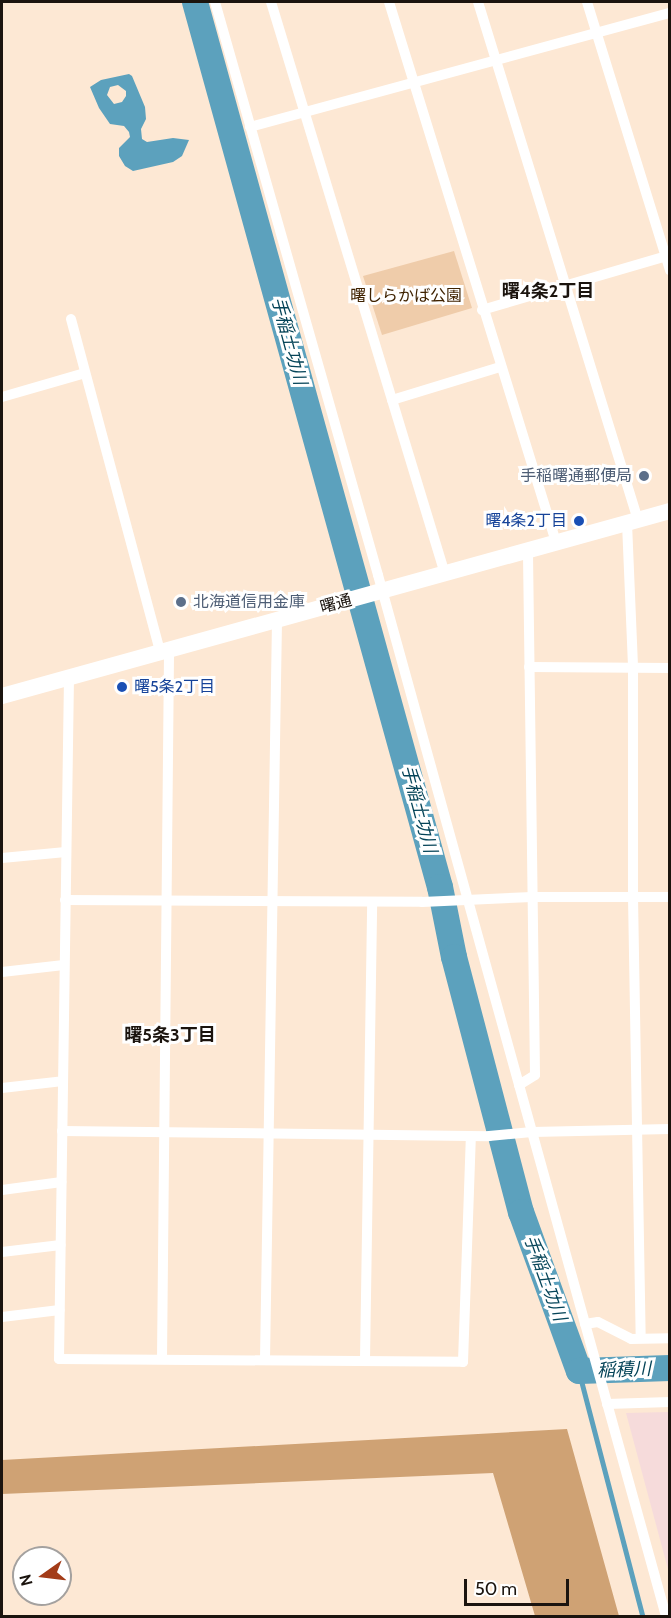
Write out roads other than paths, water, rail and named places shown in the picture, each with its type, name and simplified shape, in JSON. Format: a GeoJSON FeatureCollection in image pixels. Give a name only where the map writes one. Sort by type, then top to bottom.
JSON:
{"type":"FeatureCollection","features":[{"type":"Feature","properties":{"kind":"street"},"geometry":{"type":"LineString","coordinates":[[215,2],[378,593],[519,1085],[527,1134],[585,1325],[666,1617]]}},
{"type":"Feature","properties":{"kind":"street"},"geometry":{"type":"LineString","coordinates":[[271,2],[445,574]]}},
{"type":"Feature","properties":{"kind":"street"},"geometry":{"type":"LineString","coordinates":[[389,2],[482,310],[556,542]]}},
{"type":"Feature","properties":{"kind":"street"},"geometry":{"type":"LineString","coordinates":[[478,2],[565,284],[633,521],[633,897],[641,1338]]}},
{"type":"Feature","properties":{"kind":"street"},"geometry":{"type":"LineString","coordinates":[[587,2],[668,256],[669,270]]}},
{"type":"Feature","properties":{"kind":"street"},"geometry":{"type":"LineString","coordinates":[[250,127],[669,13]]}},
{"type":"Feature","properties":{"kind":"street"},"geometry":{"type":"LineString","coordinates":[[482,310],[565,284],[668,256]]}},
{"type":"Feature","properties":{"kind":"street"},"geometry":{"type":"LineString","coordinates":[[71,320],[164,651],[166,900],[162,1359]]}},
{"type":"Feature","properties":{"kind":"street"},"geometry":{"type":"LineString","coordinates":[[392,400],[500,367]]}},
{"type":"Feature","properties":{"kind":"street"},"geometry":{"type":"LineString","coordinates":[[2,397],[86,373]]}},
{"type":"Feature","properties":{"kind":"street","name":"曙通"},"geometry":{"type":"LineString","coordinates":[[2,696],[669,511]]}},
{"type":"Feature","properties":{"kind":"street"},"geometry":{"type":"LineString","coordinates":[[519,1085],[535,1076],[528,551]]}},
{"type":"Feature","properties":{"kind":"street"},"geometry":{"type":"LineString","coordinates":[[265,1360],[277,620]]}},
{"type":"Feature","properties":{"kind":"street"},"geometry":{"type":"LineString","coordinates":[[529,667],[669,668]]}},
{"type":"Feature","properties":{"kind":"street"},"geometry":{"type":"LineString","coordinates":[[69,677],[59,1359],[463,1362],[471,1136]]}},
{"type":"Feature","properties":{"kind":"street"},"geometry":{"type":"LineString","coordinates":[[2,858],[66,852]]}},
{"type":"Feature","properties":{"kind":"street"},"geometry":{"type":"LineString","coordinates":[[65,900],[455,902],[532,897],[669,897]]}},
{"type":"Feature","properties":{"kind":"street"},"geometry":{"type":"LineString","coordinates":[[365,1360],[372,902]]}},
{"type":"Feature","properties":{"kind":"street"},"geometry":{"type":"LineString","coordinates":[[2,972],[64,965]]}},
{"type":"Feature","properties":{"kind":"street"},"geometry":{"type":"LineString","coordinates":[[2,1088],[63,1081]]}},
{"type":"Feature","properties":{"kind":"street"},"geometry":{"type":"LineString","coordinates":[[62,1131],[489,1136],[669,1129]]}},
{"type":"Feature","properties":{"kind":"street"},"geometry":{"type":"LineString","coordinates":[[2,1190],[61,1182]]}},
{"type":"Feature","properties":{"kind":"street"},"geometry":{"type":"LineString","coordinates":[[2,1252],[61,1245]]}},
{"type":"Feature","properties":{"kind":"street"},"geometry":{"type":"LineString","coordinates":[[2,1317],[60,1310]]}},
{"type":"Feature","properties":{"kind":"street"},"geometry":{"type":"LineString","coordinates":[[585,1325],[598,1322],[631,1339],[669,1338]]}},
{"type":"Feature","properties":{"kind":"street"},"geometry":{"type":"LineString","coordinates":[[607,1403],[669,1402]]}},
{"type":"Feature","properties":{"kind":"water"},"geometry":{"type":"Polygon","coordinates":[[[129,74],[132,76],[145,107],[146,119],[141,129],[142,139],[147,142],[173,138],[189,140],[182,156],[173,162],[133,171],[125,166],[119,156],[119,148],[130,137],[129,132],[124,126],[110,124],[99,108],[90,87],[101,80],[129,74]],[[118,85],[110,87],[107,95],[114,104],[122,102],[126,91],[118,85]]]}},
{"type":"Feature","properties":{"kind":"waterway","name":"手稲土功川"},"geometry":{"type":"LineString","coordinates":[[195,2],[440,887],[454,957],[521,1212],[579,1371],[670,1368]]}},
{"type":"Feature","properties":{"kind":"waterway","name":"手稲土功川"},"geometry":{"type":"LineString","coordinates":[[579,1371],[643,1616]]}},
{"type":"Feature","properties":{"kind":"place","name":"手稲曙通郵便局"},"geometry":{"type":"Point","coordinates":[644,476]}},
{"type":"Feature","properties":{"kind":"place","name":"曙4条2丁目"},"geometry":{"type":"Point","coordinates":[579,521]}},
{"type":"Feature","properties":{"kind":"place","name":"北海道信用金庫"},"geometry":{"type":"Point","coordinates":[181,602]}},
{"type":"Feature","properties":{"kind":"place","name":"曙5条2丁目"},"geometry":{"type":"Point","coordinates":[122,687]}},
{"type":"Feature","properties":{"kind":"district","name":"曙4条2丁目"},"geometry":{"type":"Point","coordinates":[548,291]}},
{"type":"Feature","properties":{"kind":"district","name":"曙5条3丁目"},"geometry":{"type":"Point","coordinates":[170,1035]}},
{"type":"Feature","properties":{"kind":"park label","name":"曙しらかば公園"},"geometry":{"type":"Point","coordinates":[406,296]}},
{"type":"Feature","properties":{"kind":"water label","name":"稲積川"},"geometry":{"type":"Point","coordinates":[624,1370]}}]}
